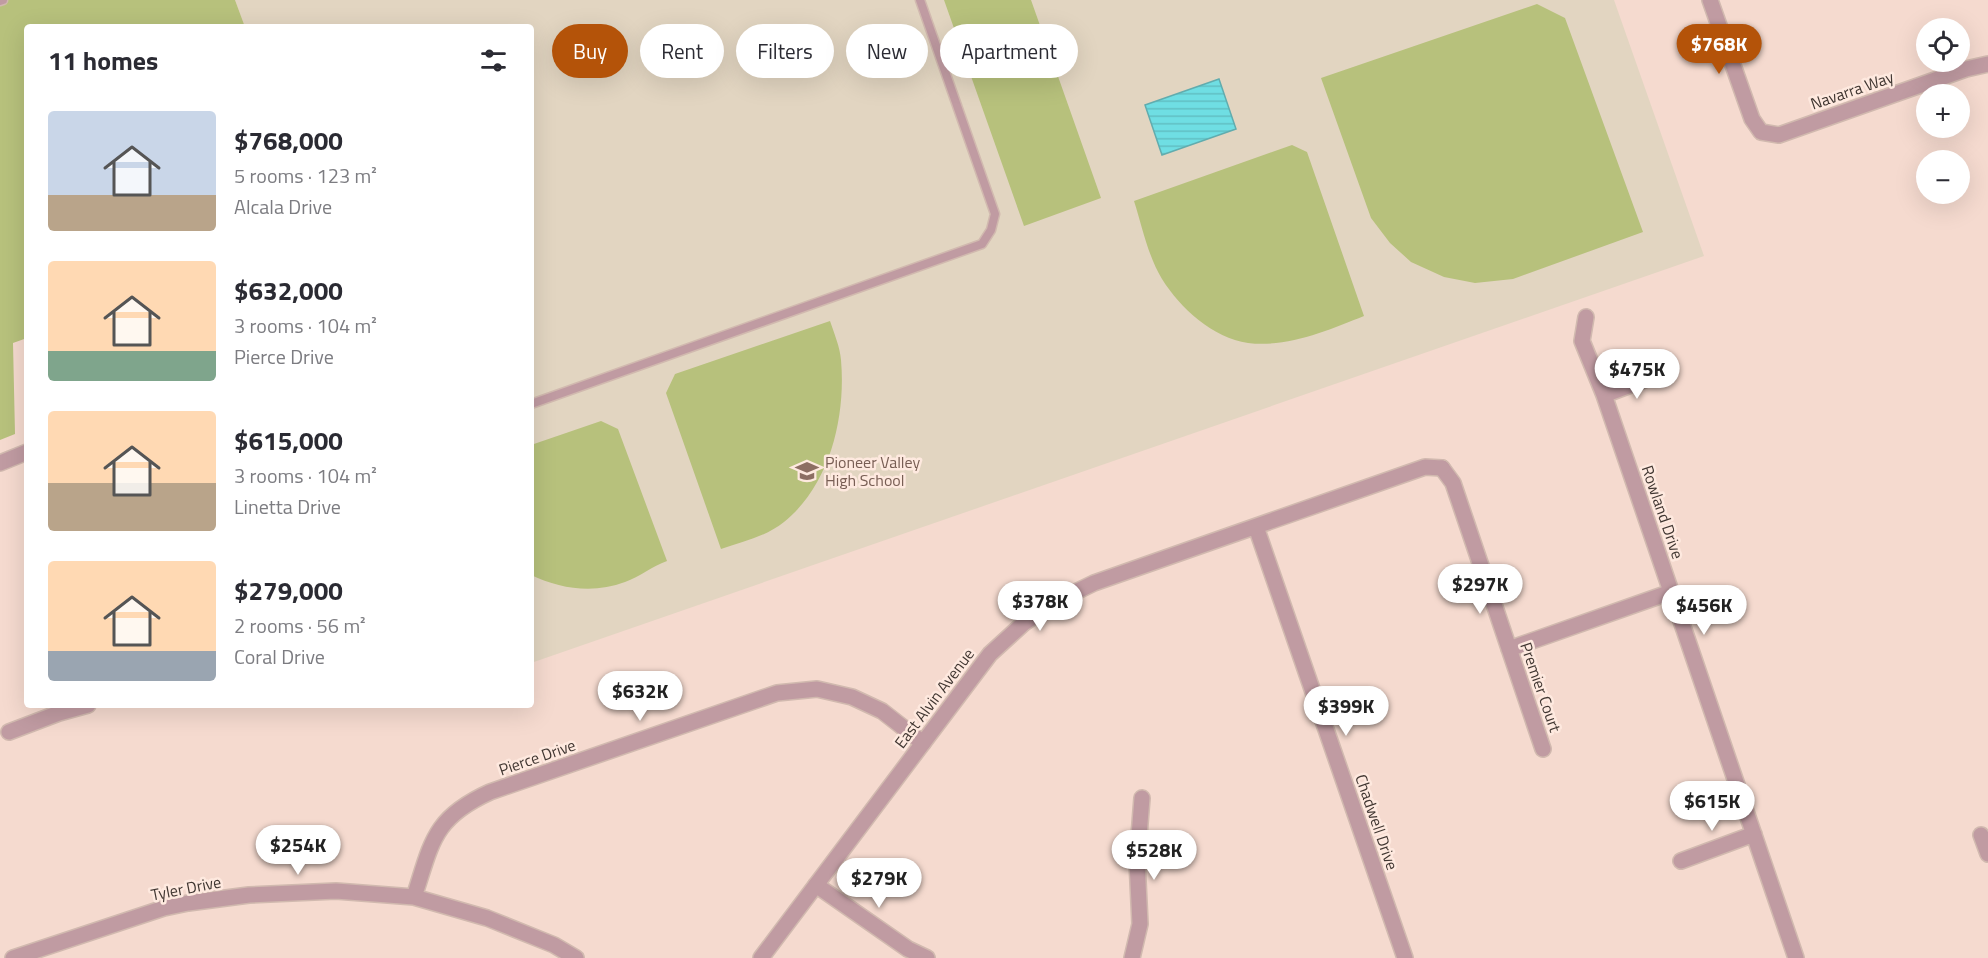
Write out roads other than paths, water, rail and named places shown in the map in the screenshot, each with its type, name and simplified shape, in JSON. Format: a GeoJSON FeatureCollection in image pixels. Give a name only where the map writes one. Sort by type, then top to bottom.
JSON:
{"type":"FeatureCollection","features":[{"type":"Feature","properties":{"kind":"street","name":"Navarra Way"},"geometry":{"type":"LineString","coordinates":[[1710,0],[1752,119],[1761,132],[1779,135],[1966,69],[1988,64]]}},
{"type":"Feature","properties":{"kind":"street","name":"Rowland Drive"},"geometry":{"type":"LineString","coordinates":[[1586,317],[1582,341],[1604,394],[1796,958]]}},
{"type":"Feature","properties":{"kind":"street"},"geometry":{"type":"LineString","coordinates":[[1604,394],[1660,374]]}},
{"type":"Feature","properties":{"kind":"street"},"geometry":{"type":"LineString","coordinates":[[0,463],[24,453]]}},
{"type":"Feature","properties":{"kind":"street","name":"East Alvin Avenue"},"geometry":{"type":"LineString","coordinates":[[762,958],[990,654],[1024,623],[1055,602],[1094,583],[1425,467],[1442,468]]}},
{"type":"Feature","properties":{"kind":"street","name":"Premier Court"},"geometry":{"type":"LineString","coordinates":[[1442,468],[1453,483],[1544,749]]}},
{"type":"Feature","properties":{"kind":"street","name":"Chadwell Drive"},"geometry":{"type":"LineString","coordinates":[[1256,527],[1405,958]]}},
{"type":"Feature","properties":{"kind":"street"},"geometry":{"type":"LineString","coordinates":[[1509,649],[1671,592]]}},
{"type":"Feature","properties":{"kind":"street","name":"Pierce Drive"},"geometry":{"type":"LineString","coordinates":[[414,897],[437,832],[450,816],[468,802],[490,792],[777,693],[817,689],[852,698],[882,711],[923,743]]}},
{"type":"Feature","properties":{"kind":"street"},"geometry":{"type":"LineString","coordinates":[[9,732],[77,708]]}},
{"type":"Feature","properties":{"kind":"street"},"geometry":{"type":"LineString","coordinates":[[1132,958],[1140,924],[1137,861],[1142,798]]}},
{"type":"Feature","properties":{"kind":"street"},"geometry":{"type":"LineString","coordinates":[[1681,861],[1754,834]]}},
{"type":"Feature","properties":{"kind":"street"},"geometry":{"type":"LineString","coordinates":[[1981,835],[1988,854]]}},
{"type":"Feature","properties":{"kind":"street"},"geometry":{"type":"LineString","coordinates":[[816,885],[908,949],[927,958]]}},
{"type":"Feature","properties":{"kind":"street","name":"Tyler Drive"},"geometry":{"type":"LineString","coordinates":[[13,958],[164,908],[188,903],[249,895],[336,891],[414,897],[487,918],[554,945],[576,958]]}},
{"type":"Feature","properties":{"kind":"lane"},"geometry":{"type":"LineString","coordinates":[[534,403],[982,244],[991,230],[995,214],[920,0]]}},
{"type":"Feature","properties":{"kind":"water"},"geometry":{"type":"Polygon","coordinates":[[[1219,79],[1236,129],[1162,155],[1145,105],[1219,79]]]}},
{"type":"Feature","properties":{"kind":"place","name":"Pioneer Valley High School"},"geometry":{"type":"Point","coordinates":[807,471]}}]}
